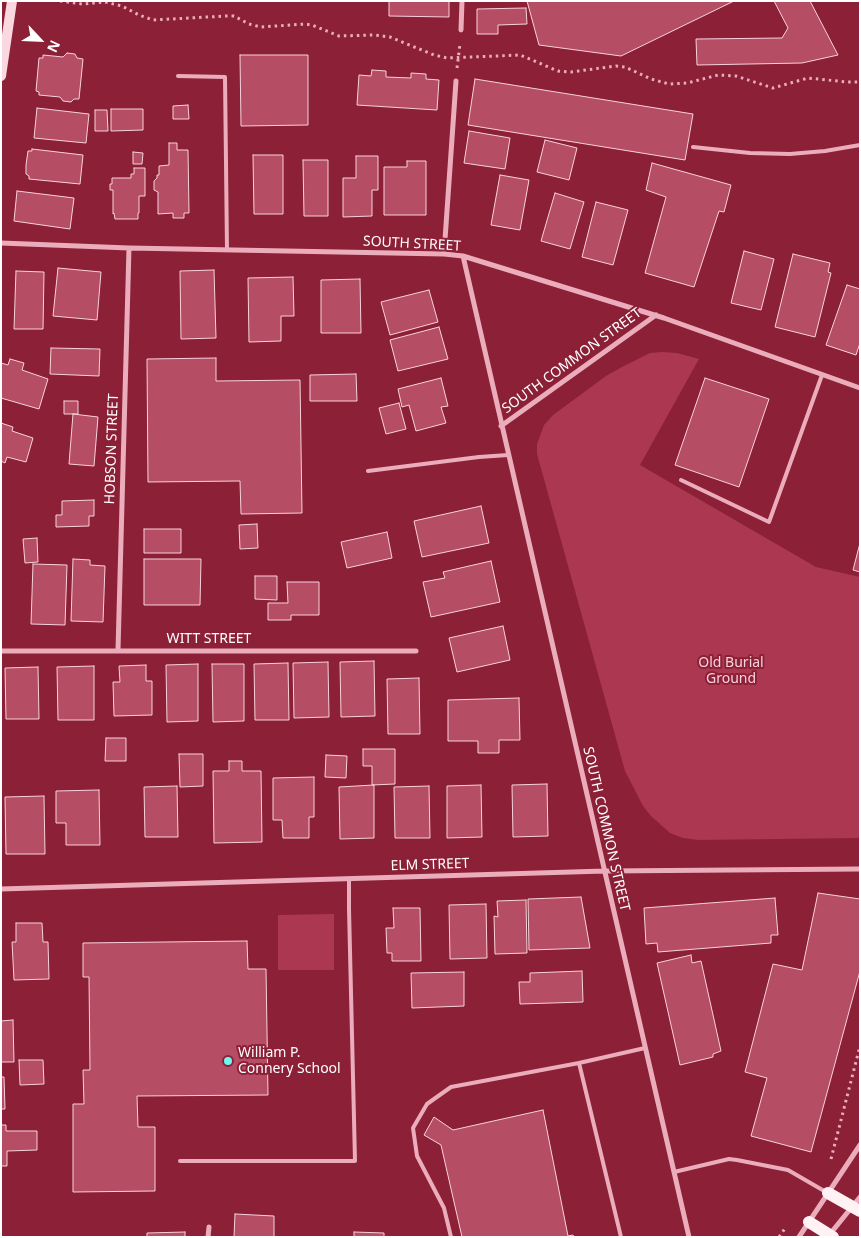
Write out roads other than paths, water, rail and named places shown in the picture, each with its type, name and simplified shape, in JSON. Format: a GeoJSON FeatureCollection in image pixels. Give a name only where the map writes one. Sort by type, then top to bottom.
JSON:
{"type":"FeatureCollection","features":[{"type":"Feature","properties":{"kind":"main road"},"geometry":{"type":"LineString","coordinates":[[1,76],[5,26],[12,1]]}},
{"type":"Feature","properties":{"kind":"main road"},"geometry":{"type":"LineString","coordinates":[[828,1193],[857,1205]]}},
{"type":"Feature","properties":{"kind":"main road"},"geometry":{"type":"LineString","coordinates":[[809,1222],[830,1236]]}},
{"type":"Feature","properties":{"kind":"street"},"geometry":{"type":"LineString","coordinates":[[461,30],[462,1]]}},
{"type":"Feature","properties":{"kind":"street"},"geometry":{"type":"LineString","coordinates":[[444,254],[456,81]]}},
{"type":"Feature","properties":{"kind":"street","name":"SOUTH STREET"},"geometry":{"type":"LineString","coordinates":[[1,243],[462,256],[656,315],[860,388]]}},
{"type":"Feature","properties":{"kind":"street","name":"HOBSON STREET"},"geometry":{"type":"LineString","coordinates":[[118,650],[129,248]]}},
{"type":"Feature","properties":{"kind":"street","name":"SOUTH COMMON STREET"},"geometry":{"type":"LineString","coordinates":[[462,256],[689,1237]]}},
{"type":"Feature","properties":{"kind":"street","name":"SOUTH COMMON STREET"},"geometry":{"type":"LineString","coordinates":[[501,426],[656,315]]}},
{"type":"Feature","properties":{"kind":"street","name":"WITT STREET"},"geometry":{"type":"LineString","coordinates":[[1,651],[416,651]]}},
{"type":"Feature","properties":{"kind":"street","name":"ELM STREET"},"geometry":{"type":"LineString","coordinates":[[1,889],[605,871],[860,869]]}},
{"type":"Feature","properties":{"kind":"street"},"geometry":{"type":"LineString","coordinates":[[799,1237],[860,1144]]}},
{"type":"Feature","properties":{"kind":"street"},"geometry":{"type":"LineString","coordinates":[[830,1236],[857,1205]]}},
{"type":"Feature","properties":{"kind":"street"},"geometry":{"type":"LineString","coordinates":[[208,1237],[209,1226]]}},
{"type":"Feature","properties":{"kind":"lane"},"geometry":{"type":"LineString","coordinates":[[178,76],[224,77],[227,250]]}},
{"type":"Feature","properties":{"kind":"lane"},"geometry":{"type":"LineString","coordinates":[[693,147],[750,153],[790,154],[860,145]]}},
{"type":"Feature","properties":{"kind":"lane"},"geometry":{"type":"LineString","coordinates":[[681,480],[769,522],[822,375]]}},
{"type":"Feature","properties":{"kind":"lane"},"geometry":{"type":"LineString","coordinates":[[368,472],[478,457],[508,455]]}},
{"type":"Feature","properties":{"kind":"lane"},"geometry":{"type":"LineString","coordinates":[[180,1161],[355,1160],[348,909],[349,879]]}},
{"type":"Feature","properties":{"kind":"lane"},"geometry":{"type":"LineString","coordinates":[[451,1237],[444,1208],[417,1156],[412,1128],[427,1104],[451,1087],[646,1048]]}},
{"type":"Feature","properties":{"kind":"lane"},"geometry":{"type":"LineString","coordinates":[[578,1063],[620,1237]]}},
{"type":"Feature","properties":{"kind":"lane"},"geometry":{"type":"LineString","coordinates":[[674,1172],[737,1160],[788,1170],[828,1193]]}},
{"type":"Feature","properties":{"kind":"place","name":"William P. Connery School"},"geometry":{"type":"Point","coordinates":[228,1061]}},
{"type":"Feature","properties":{"kind":"park label","name":"Old Burial Ground"},"geometry":{"type":"Point","coordinates":[731,672]}}]}
